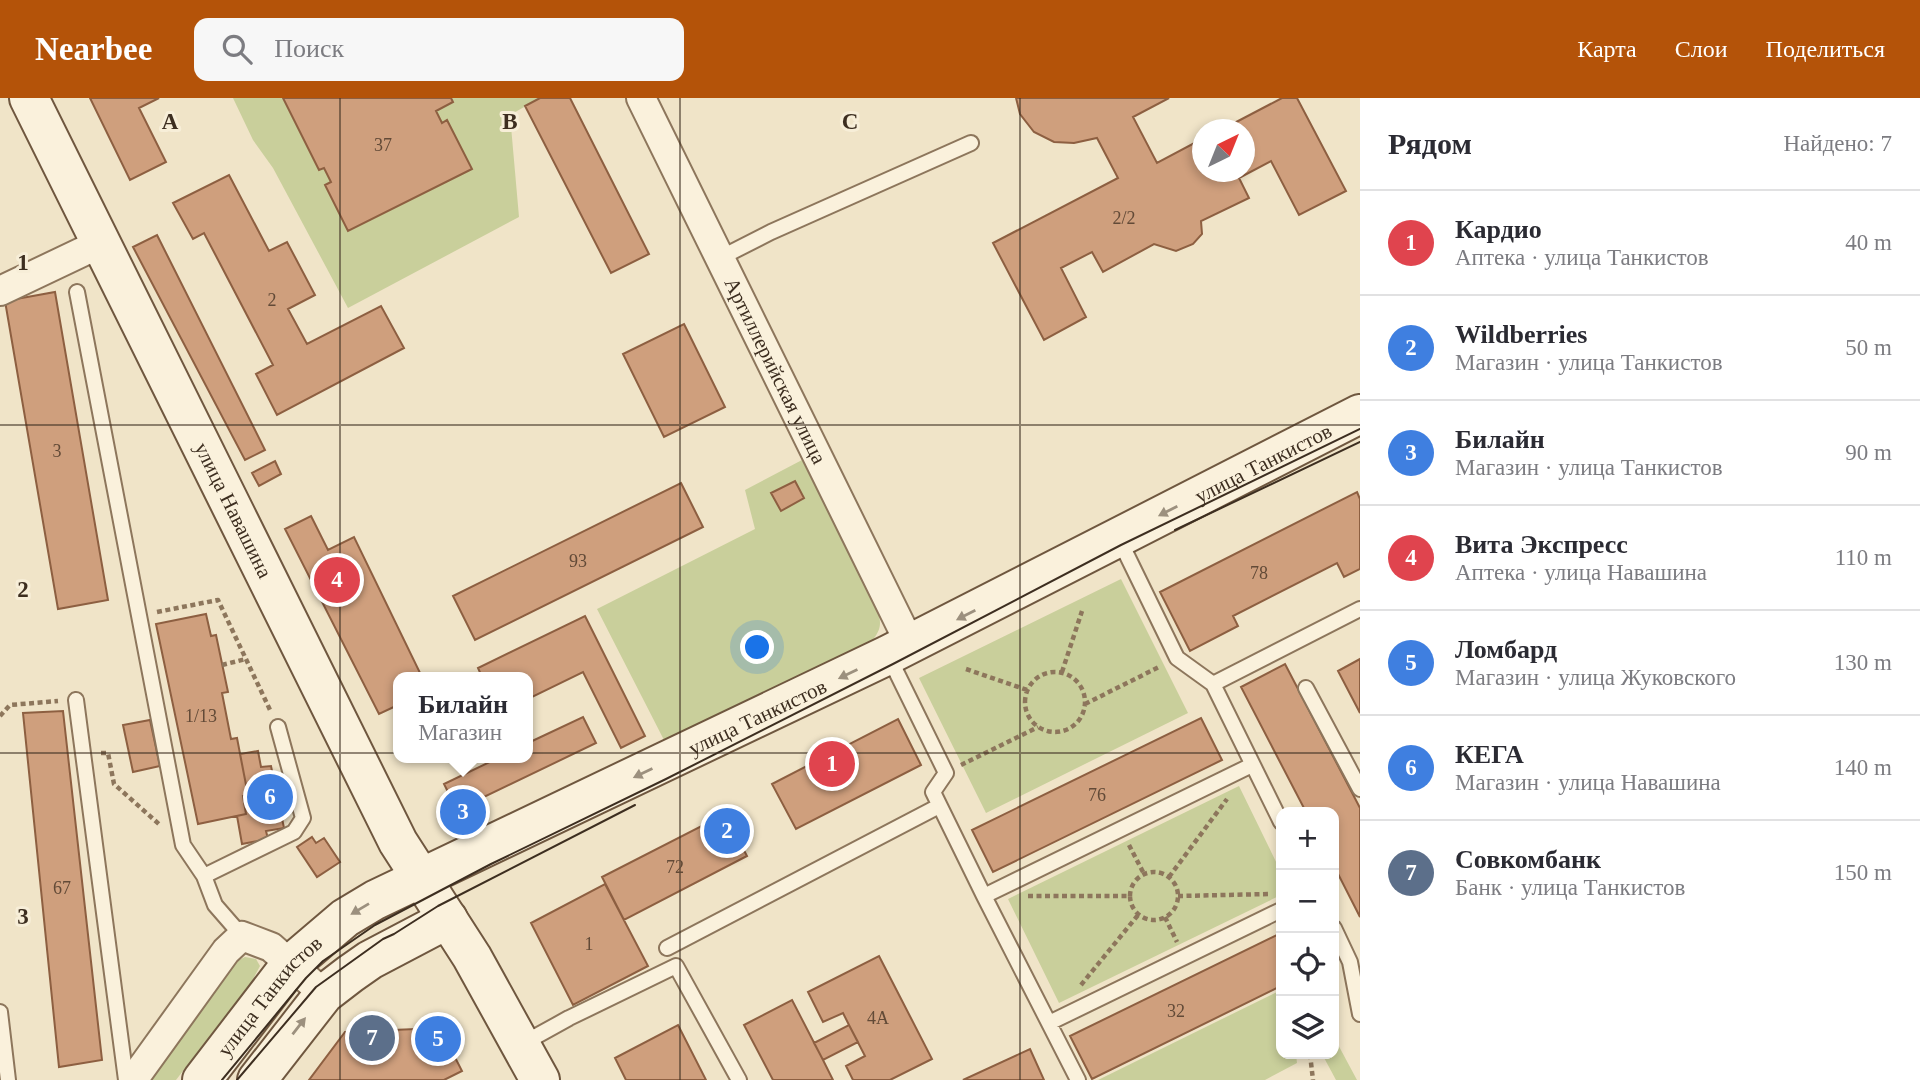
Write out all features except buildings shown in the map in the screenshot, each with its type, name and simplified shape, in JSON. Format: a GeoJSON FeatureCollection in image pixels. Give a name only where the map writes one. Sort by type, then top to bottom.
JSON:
{"type":"FeatureCollection","features":[{"type":"Feature","properties":{"kind":"main road","name":"улица Навашина"},"geometry":{"type":"LineString","coordinates":[[29,98],[398,842],[472,957],[540,1080]]}},
{"type":"Feature","properties":{"kind":"main road","name":"улица Танкистов"},"geometry":{"type":"LineString","coordinates":[[202,1080],[291,964],[345,918],[375,900],[899,649],[1360,414]]}},
{"type":"Feature","properties":{"kind":"main road","name":"улица Танкистов"},"geometry":{"type":"LineString","coordinates":[[257,1080],[324,994],[370,960],[448,919]]}},
{"type":"Feature","properties":{"kind":"street","name":"Артиллерийская улица"},"geometry":{"type":"LineString","coordinates":[[641,98],[720,258],[899,649]]}},
{"type":"Feature","properties":{"kind":"street"},"geometry":{"type":"LineString","coordinates":[[0,291],[101,243]]}},
{"type":"Feature","properties":{"kind":"street"},"geometry":{"type":"LineString","coordinates":[[133,1080],[226,951],[242,936],[271,947],[324,994]]}},
{"type":"Feature","properties":{"kind":"lane"},"geometry":{"type":"LineString","coordinates":[[720,258],[771,232],[971,143]]}},
{"type":"Feature","properties":{"kind":"lane"},"geometry":{"type":"LineString","coordinates":[[77,292],[183,845],[204,876],[215,905],[242,936]]}},
{"type":"Feature","properties":{"kind":"lane"},"geometry":{"type":"LineString","coordinates":[[1118,537],[1177,658],[1213,684],[1276,812]]}},
{"type":"Feature","properties":{"kind":"lane"},"geometry":{"type":"LineString","coordinates":[[1213,684],[1360,609]]}},
{"type":"Feature","properties":{"kind":"lane"},"geometry":{"type":"LineString","coordinates":[[899,649],[946,773],[933,792],[1078,1080]]}},
{"type":"Feature","properties":{"kind":"lane"},"geometry":{"type":"LineString","coordinates":[[1306,688],[1354,764],[1360,789]]}},
{"type":"Feature","properties":{"kind":"lane"},"geometry":{"type":"LineString","coordinates":[[76,700],[126,1080]]}},
{"type":"Feature","properties":{"kind":"lane"},"geometry":{"type":"LineString","coordinates":[[204,876],[294,832],[303,818],[278,727]]}},
{"type":"Feature","properties":{"kind":"lane"},"geometry":{"type":"LineString","coordinates":[[984,896],[1252,765]]}},
{"type":"Feature","properties":{"kind":"lane"},"geometry":{"type":"LineString","coordinates":[[667,947],[940,806]]}},
{"type":"Feature","properties":{"kind":"lane"},"geometry":{"type":"LineString","coordinates":[[1049,1023],[1276,912]]}},
{"type":"Feature","properties":{"kind":"lane"},"geometry":{"type":"LineString","coordinates":[[1336,933],[1356,970],[1360,1014]]}},
{"type":"Feature","properties":{"kind":"lane"},"geometry":{"type":"LineString","coordinates":[[521,1044],[676,966],[739,1080]]}},
{"type":"Feature","properties":{"kind":"lane"},"geometry":{"type":"LineString","coordinates":[[0,1013],[8,1080]]}},
{"type":"Feature","properties":{"kind":"path"},"geometry":{"type":"LineString","coordinates":[[139,616],[218,600],[278,727]]}},
{"type":"Feature","properties":{"kind":"path"},"geometry":{"type":"LineString","coordinates":[[1062,673],[1083,611]]}},
{"type":"Feature","properties":{"kind":"path"},"geometry":{"type":"LineString","coordinates":[[1085,704],[1177,658]]}},
{"type":"Feature","properties":{"kind":"path"},"geometry":{"type":"LineString","coordinates":[[222,665],[246,659]]}},
{"type":"Feature","properties":{"kind":"path"},"geometry":{"type":"LineString","coordinates":[[967,669],[1027,690]]}},
{"type":"Feature","properties":{"kind":"path"},"geometry":{"type":"LineString","coordinates":[[1062,673],[1079,684],[1084,693],[1085,704],[1077,723],[1058,732],[1048,731],[1031,720],[1026,710],[1027,690],[1041,675],[1062,673]]}},
{"type":"Feature","properties":{"kind":"path"},"geometry":{"type":"LineString","coordinates":[[0,716],[10,705],[76,700]]}},
{"type":"Feature","properties":{"kind":"path"},"geometry":{"type":"LineString","coordinates":[[946,773],[1038,727]]}},
{"type":"Feature","properties":{"kind":"path"},"geometry":{"type":"LineString","coordinates":[[108,752],[114,784],[183,845]]}},
{"type":"Feature","properties":{"kind":"path"},"geometry":{"type":"LineString","coordinates":[[1169,877],[1252,765]]}},
{"type":"Feature","properties":{"kind":"path"},"geometry":{"type":"LineString","coordinates":[[1121,829],[1144,874]]}},
{"type":"Feature","properties":{"kind":"path"},"geometry":{"type":"LineString","coordinates":[[1159,872],[1169,877],[1176,885],[1176,907],[1169,915],[1159,920],[1148,920],[1138,915],[1132,907],[1129,896],[1131,885],[1144,874],[1159,872]]}},
{"type":"Feature","properties":{"kind":"path"},"geometry":{"type":"LineString","coordinates":[[1178,896],[1276,893]]}},
{"type":"Feature","properties":{"kind":"path"},"geometry":{"type":"LineString","coordinates":[[984,896],[1129,896]]}},
{"type":"Feature","properties":{"kind":"path"},"geometry":{"type":"LineString","coordinates":[[1049,1023],[1138,915]]}},
{"type":"Feature","properties":{"kind":"path"},"geometry":{"type":"LineString","coordinates":[[1311,1059],[1313,1080]]}},
{"type":"Feature","properties":{"kind":"green space"},"geometry":{"type":"Polygon","coordinates":[[[233,98],[540,98],[510,115],[519,217],[348,308],[273,168],[253,140],[233,98]]]}},
{"type":"Feature","properties":{"kind":"green space"},"geometry":{"type":"Polygon","coordinates":[[[802,460],[878,612],[878,631],[872,641],[665,742],[597,609],[755,529],[745,490],[802,460]]]}},
{"type":"Feature","properties":{"kind":"green space"},"geometry":{"type":"Polygon","coordinates":[[[1121,579],[1188,713],[986,813],[919,678],[1121,579]]]}},
{"type":"Feature","properties":{"kind":"green space"},"geometry":{"type":"Polygon","coordinates":[[[1239,786],[1276,862],[1276,897],[1059,1003],[1008,899],[1239,786]]]}},
{"type":"Feature","properties":{"kind":"green space"},"geometry":{"type":"Polygon","coordinates":[[[245,957],[256,959],[260,966],[252,981],[176,1080],[144,1080],[233,963],[245,957]]]}},
{"type":"Feature","properties":{"kind":"green space"},"geometry":{"type":"Polygon","coordinates":[[[1276,992],[1276,1059],[1297,1059],[1297,1063],[1265,1080],[1098,1080],[1276,992]]]}},
{"type":"Feature","properties":{"kind":"green space"},"geometry":{"type":"Polygon","coordinates":[[[1339,1046],[1357,1080],[1336,1080],[1325,1059],[1339,1059],[1339,1046]]]}},
{"type":"Feature","properties":{"kind":"tram line"},"geometry":{"type":"LineString","coordinates":[[222,1080],[306,978],[323,961],[375,925],[491,864],[893,664],[1121,545],[1360,429]]}},
{"type":"Feature","properties":{"kind":"tram line"},"geometry":{"type":"LineString","coordinates":[[1175,530],[1360,442]]}},
{"type":"Feature","properties":{"kind":"tram line"},"geometry":{"type":"LineString","coordinates":[[237,1080],[316,987],[383,939],[438,906],[635,805]]}},
{"type":"Feature","properties":{"kind":"place","name":"Вита Экспресс"},"geometry":{"type":"Point","coordinates":[337,580]}},
{"type":"Feature","properties":{"kind":"place","name":"Кардио"},"geometry":{"type":"Point","coordinates":[832,764]}},
{"type":"Feature","properties":{"kind":"place","name":"КЕГА"},"geometry":{"type":"Point","coordinates":[270,797]}},
{"type":"Feature","properties":{"kind":"place","name":"Билайн"},"geometry":{"type":"Point","coordinates":[463,812]}},
{"type":"Feature","properties":{"kind":"place","name":"Wildberries"},"geometry":{"type":"Point","coordinates":[727,831]}},
{"type":"Feature","properties":{"kind":"place","name":"Совкомбанк"},"geometry":{"type":"Point","coordinates":[372,1038]}},
{"type":"Feature","properties":{"kind":"place","name":"Ломбард"},"geometry":{"type":"Point","coordinates":[438,1039]}}]}
